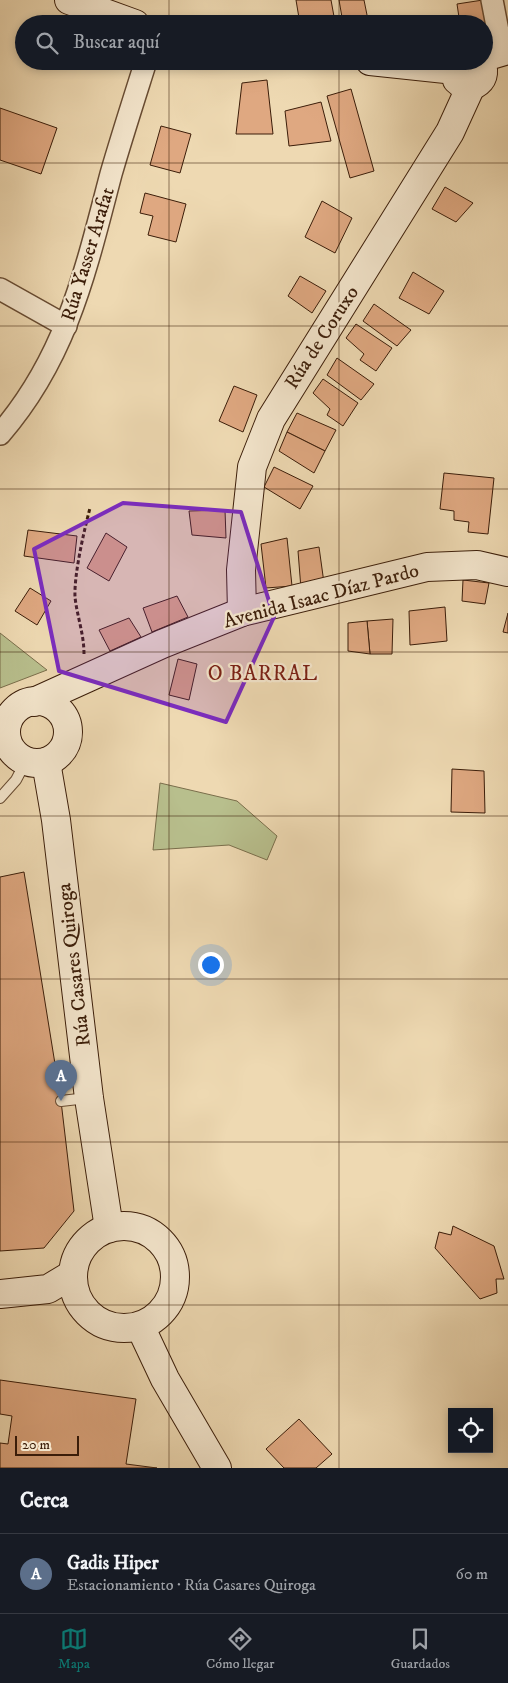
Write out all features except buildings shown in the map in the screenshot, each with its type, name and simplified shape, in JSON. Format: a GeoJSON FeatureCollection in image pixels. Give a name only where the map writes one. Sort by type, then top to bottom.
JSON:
{"type":"FeatureCollection","features":[{"type":"Feature","properties":{"kind":"street"},"geometry":{"type":"LineString","coordinates":[[68,0],[110,15]]}},
{"type":"Feature","properties":{"kind":"street"},"geometry":{"type":"LineString","coordinates":[[489,15],[492,0]]}},
{"type":"Feature","properties":{"kind":"street","name":"Rúa Yasser Arafat"},"geometry":{"type":"LineString","coordinates":[[0,434],[18,413],[44,372],[79,294],[117,154],[143,70]]}},
{"type":"Feature","properties":{"kind":"street","name":"Rúa de Coruxo"},"geometry":{"type":"LineString","coordinates":[[242,612],[242,570],[252,467],[270,419],[450,132],[477,70]]}},
{"type":"Feature","properties":{"kind":"street"},"geometry":{"type":"LineString","coordinates":[[0,289],[66,326]]}},
{"type":"Feature","properties":{"kind":"street","name":"Avenida Isaac Díaz Pardo"},"geometry":{"type":"LineString","coordinates":[[18,707],[85,680],[162,644],[242,612],[428,567],[477,565],[508,572]]}},
{"type":"Feature","properties":{"kind":"street"},"geometry":{"type":"LineString","coordinates":[[64,717],[50,705],[18,707],[11,716],[3,737],[10,748],[36,761],[56,757],[63,748],[67,733],[64,717],[72,696],[85,680]]}},
{"type":"Feature","properties":{"kind":"street","name":"Rúa Casares Quiroga"},"geometry":{"type":"LineString","coordinates":[[36,761],[56,820],[89,1098],[110,1228]]}},
{"type":"Feature","properties":{"kind":"street"},"geometry":{"type":"LineString","coordinates":[[126,1226],[141,1228],[155,1236],[166,1247],[174,1262],[176,1278],[173,1293],[166,1308],[154,1319],[140,1326],[122,1328],[105,1325],[90,1316],[79,1302],[74,1288],[73,1274],[76,1258],[84,1245],[95,1234],[110,1228],[126,1226]]}},
{"type":"Feature","properties":{"kind":"street"},"geometry":{"type":"LineString","coordinates":[[0,1294],[48,1289],[73,1274]]}},
{"type":"Feature","properties":{"kind":"street"},"geometry":{"type":"LineString","coordinates":[[48,1289],[79,1302]]}},
{"type":"Feature","properties":{"kind":"street"},"geometry":{"type":"LineString","coordinates":[[140,1326],[165,1380],[212,1466]]}},
{"type":"Feature","properties":{"kind":"lane"},"geometry":{"type":"LineString","coordinates":[[0,798],[36,761]]}},
{"type":"Feature","properties":{"kind":"lane"},"geometry":{"type":"LineString","coordinates":[[61,1101],[89,1098]]}},
{"type":"Feature","properties":{"kind":"path"},"geometry":{"type":"LineString","coordinates":[[85,680],[84,638],[75,596],[83,536],[90,508]]}},
{"type":"Feature","properties":{"kind":"highlighted area"},"geometry":{"type":"Polygon","coordinates":[[[123,503],[241,512],[274,617],[226,722],[59,671],[34,549],[123,503]]]}},
{"type":"Feature","properties":{"kind":"green space"},"geometry":{"type":"Polygon","coordinates":[[[0,633],[47,670],[0,688],[0,633]]]}},
{"type":"Feature","properties":{"kind":"green space"},"geometry":{"type":"Polygon","coordinates":[[[160,783],[237,801],[277,836],[267,860],[229,845],[153,850],[160,783]]]}},
{"type":"Feature","properties":{"kind":"place","name":"Gadis Hiper"},"geometry":{"type":"Point","coordinates":[61,1101]}},
{"type":"Feature","properties":{"kind":"district","name":"O BARRAL"},"geometry":{"type":"Point","coordinates":[263,673]}}]}
